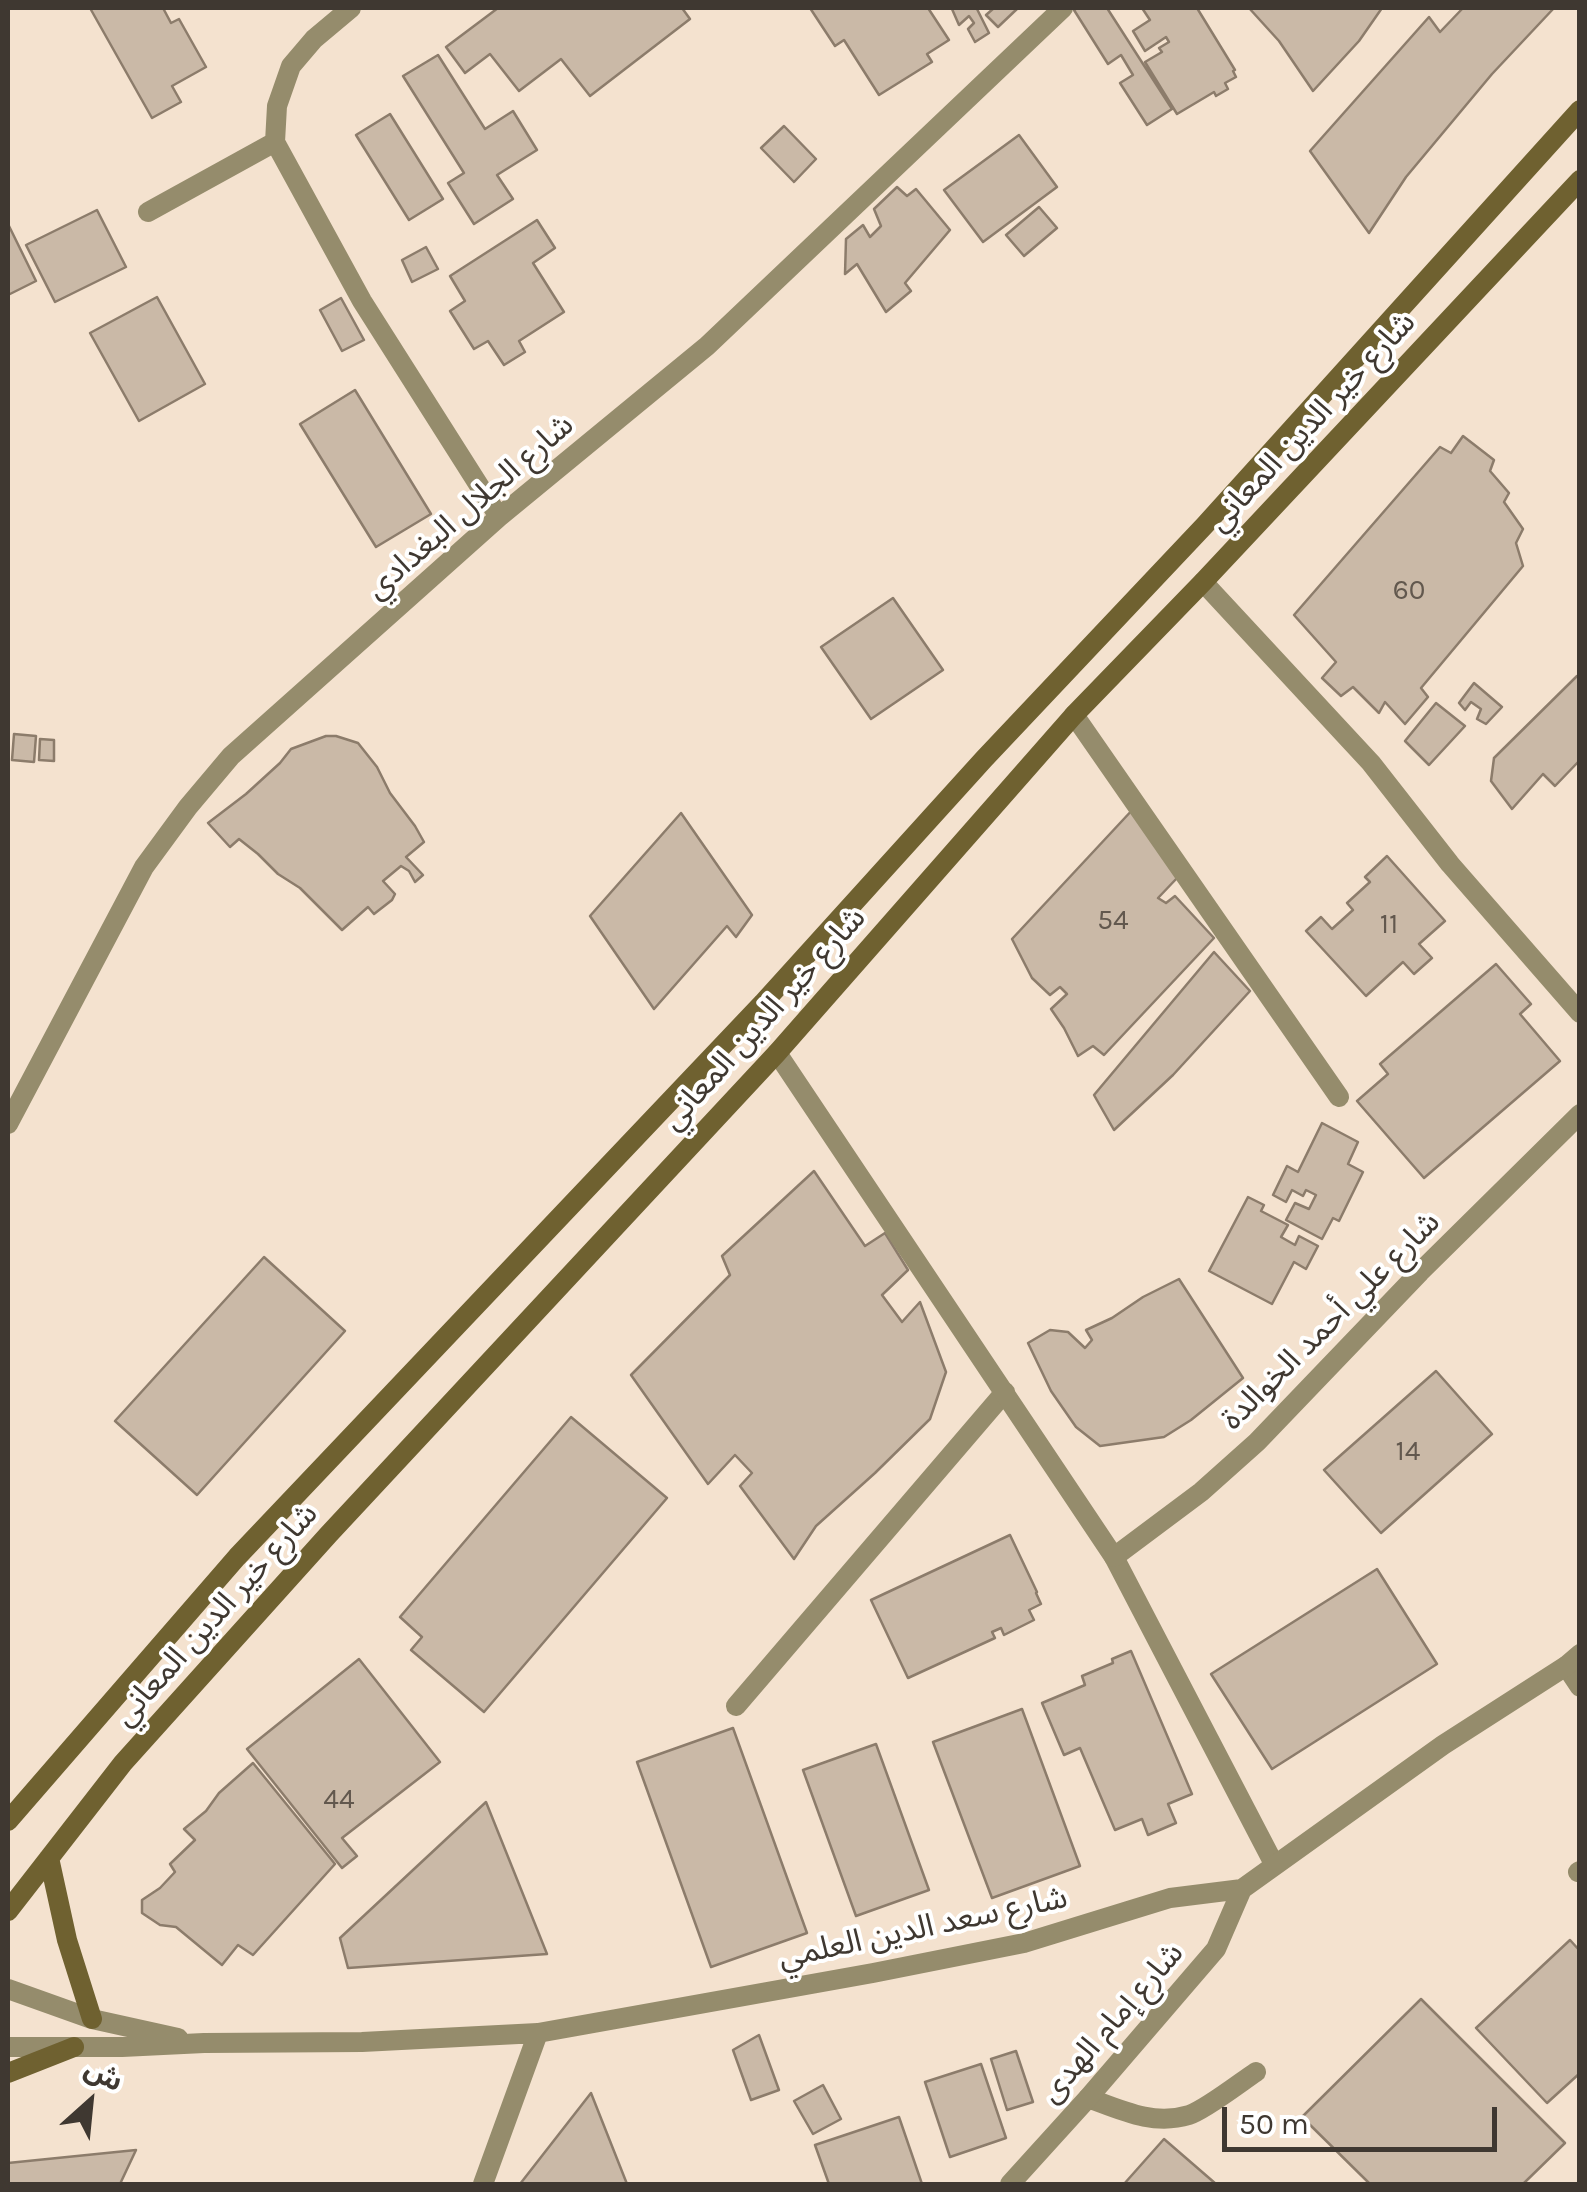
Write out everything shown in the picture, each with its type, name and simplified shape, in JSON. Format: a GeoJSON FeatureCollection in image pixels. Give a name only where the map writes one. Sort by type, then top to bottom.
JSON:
{"type":"FeatureCollection","features":[{"type":"Feature","properties":{"kind":"street"},"geometry":{"type":"LineString","coordinates":[[351,8],[314,39],[291,66],[276,106],[274,142],[362,301],[499,518]]}},
{"type":"Feature","properties":{"kind":"street","name":"شارع الجلال البغدادي"},"geometry":{"type":"LineString","coordinates":[[8,1124],[144,866],[232,756],[499,518],[707,346],[1063,8]]}},
{"type":"Feature","properties":{"kind":"street","name":"شارع خير الدين المعاني"},"geometry":{"type":"LineString","coordinates":[[8,1821],[237,1557],[763,1003],[984,759],[1205,525],[1580,110]]}},
{"type":"Feature","properties":{"kind":"street"},"geometry":{"type":"LineString","coordinates":[[148,212],[274,142]]}},
{"type":"Feature","properties":{"kind":"street","name":"شارع خير الدين المعاني"},"geometry":{"type":"LineString","coordinates":[[8,1911],[123,1763],[329,1534],[777,1053],[1074,716],[1580,180]]}},
{"type":"Feature","properties":{"kind":"street"},"geometry":{"type":"LineString","coordinates":[[1203,582],[1371,763],[1450,864],[1580,1013]]}},
{"type":"Feature","properties":{"kind":"street"},"geometry":{"type":"LineString","coordinates":[[1074,716],[1339,1097]]}},
{"type":"Feature","properties":{"kind":"street"},"geometry":{"type":"LineString","coordinates":[[777,1053],[1114,1557],[1274,1864]]}},
{"type":"Feature","properties":{"kind":"street","name":"شارع علي أحمد الخوالدة"},"geometry":{"type":"LineString","coordinates":[[1114,1557],[1200,1492],[1257,1442],[1420,1272],[1580,1114]]}},
{"type":"Feature","properties":{"kind":"street"},"geometry":{"type":"LineString","coordinates":[[736,1706],[1005,1392]]}},
{"type":"Feature","properties":{"kind":"street"},"geometry":{"type":"LineString","coordinates":[[1573,1660],[1580,1687]]}},
{"type":"Feature","properties":{"kind":"street","name":"شارع سعد الدين العلمي"},"geometry":{"type":"LineString","coordinates":[[204,2044],[362,2042],[538,2033],[1024,1943],[1170,1898],[1242,1888],[1444,1745],[1573,1660]]}},
{"type":"Feature","properties":{"kind":"street"},"geometry":{"type":"LineString","coordinates":[[48,1858],[67,1940],[92,2019]]}},
{"type":"Feature","properties":{"kind":"street","name":"شارع إمام الهدى"},"geometry":{"type":"LineString","coordinates":[[1010,2184],[1216,1949],[1242,1888]]}},
{"type":"Feature","properties":{"kind":"street"},"geometry":{"type":"LineString","coordinates":[[8,1990],[92,2019],[204,2044]]}},
{"type":"Feature","properties":{"kind":"street"},"geometry":{"type":"LineString","coordinates":[[483,2184],[538,2033]]}},
{"type":"Feature","properties":{"kind":"street"},"geometry":{"type":"LineString","coordinates":[[8,2046],[204,2044]]}},
{"type":"Feature","properties":{"kind":"street"},"geometry":{"type":"LineString","coordinates":[[8,2073],[74,2048]]}},
{"type":"Feature","properties":{"kind":"street"},"geometry":{"type":"LineString","coordinates":[[1088,2098],[1135,2116],[1157,2119],[1191,2114],[1256,2072]]}},
{"type":"Feature","properties":{"kind":"building"},"geometry":{"type":"Polygon","coordinates":[[[90,8],[163,8],[171,23],[179,19],[206,67],[172,86],[181,102],[152,118],[90,8]]]}},
{"type":"Feature","properties":{"kind":"building"},"geometry":{"type":"Polygon","coordinates":[[[498,8],[682,8],[690,19],[590,96],[561,59],[519,91],[490,54],[465,73],[446,47],[498,8]]]}},
{"type":"Feature","properties":{"kind":"building"},"geometry":{"type":"Polygon","coordinates":[[[810,8],[928,8],[949,40],[927,54],[932,62],[879,95],[844,40],[835,46],[810,8]]]}},
{"type":"Feature","properties":{"kind":"building"},"geometry":{"type":"Polygon","coordinates":[[[981,8],[977,9],[989,33],[975,42],[968,29],[974,23],[969,16],[959,25],[952,9],[981,8]]]}},
{"type":"Feature","properties":{"kind":"building"},"geometry":{"type":"Polygon","coordinates":[[[994,8],[1018,8],[998,27],[986,15],[994,8]]]}},
{"type":"Feature","properties":{"kind":"building"},"geometry":{"type":"Polygon","coordinates":[[[1107,8],[1172,109],[1147,125],[1120,83],[1133,75],[1121,55],[1108,64],[1074,10],[1107,8]]]}},
{"type":"Feature","properties":{"kind":"building"},"geometry":{"type":"Polygon","coordinates":[[[1142,8],[1197,8],[1235,70],[1236,77],[1225,83],[1228,89],[1216,96],[1214,92],[1177,114],[1145,62],[1162,52],[1159,48],[1169,42],[1166,37],[1145,51],[1133,31],[1150,20],[1142,8]]]}},
{"type":"Feature","properties":{"kind":"building"},"geometry":{"type":"Polygon","coordinates":[[[1249,8],[1382,8],[1359,41],[1313,91],[1279,41],[1249,8]]]}},
{"type":"Feature","properties":{"kind":"building"},"geometry":{"type":"Polygon","coordinates":[[[1463,8],[1554,8],[1492,74],[1406,177],[1369,233],[1310,151],[1429,17],[1440,32],[1463,8]]]}},
{"type":"Feature","properties":{"kind":"building"},"geometry":{"type":"Polygon","coordinates":[[[438,55],[485,129],[513,111],[537,150],[497,175],[513,199],[474,224],[448,183],[464,173],[403,76],[438,55]]]}},
{"type":"Feature","properties":{"kind":"building"},"geometry":{"type":"Polygon","coordinates":[[[390,114],[443,199],[409,220],[356,135],[390,114]]]}},
{"type":"Feature","properties":{"kind":"building"},"geometry":{"type":"Polygon","coordinates":[[[784,126],[816,159],[794,182],[761,148],[784,126]]]}},
{"type":"Feature","properties":{"kind":"building"},"geometry":{"type":"Polygon","coordinates":[[[1019,135],[1057,187],[983,242],[944,190],[1019,135]]]}},
{"type":"Feature","properties":{"kind":"building"},"geometry":{"type":"Polygon","coordinates":[[[897,187],[907,196],[916,189],[950,230],[905,283],[911,291],[886,312],[857,264],[845,274],[846,239],[863,225],[870,237],[881,226],[874,209],[897,187]]]}},
{"type":"Feature","properties":{"kind":"building"},"geometry":{"type":"Polygon","coordinates":[[[1039,207],[1057,228],[1024,256],[1006,235],[1039,207]]]}},
{"type":"Feature","properties":{"kind":"building"},"geometry":{"type":"Polygon","coordinates":[[[97,210],[126,267],[55,302],[26,245],[97,210]]]}},
{"type":"Feature","properties":{"kind":"building"},"geometry":{"type":"Polygon","coordinates":[[[537,220],[555,248],[533,263],[564,312],[519,341],[525,352],[504,365],[488,341],[474,349],[450,311],[465,301],[450,276],[537,220]]]}},
{"type":"Feature","properties":{"kind":"building"},"geometry":{"type":"Polygon","coordinates":[[[8,224],[36,281],[8,295],[8,224]]]}},
{"type":"Feature","properties":{"kind":"building"},"geometry":{"type":"Polygon","coordinates":[[[426,247],[438,269],[412,282],[402,260],[426,247]]]}},
{"type":"Feature","properties":{"kind":"building"},"geometry":{"type":"Polygon","coordinates":[[[157,297],[205,384],[139,421],[90,333],[157,297]]]}},
{"type":"Feature","properties":{"kind":"building"},"geometry":{"type":"Polygon","coordinates":[[[341,298],[364,340],[342,351],[320,310],[341,298]]]}},
{"type":"Feature","properties":{"kind":"building"},"geometry":{"type":"Polygon","coordinates":[[[355,390],[431,514],[376,547],[300,424],[355,390]]]}},
{"type":"Feature","properties":{"kind":"building"},"geometry":{"type":"Polygon","coordinates":[[[1463,436],[1494,460],[1490,471],[1509,493],[1504,502],[1523,529],[1516,543],[1523,566],[1421,688],[1428,697],[1405,724],[1385,702],[1379,713],[1353,687],[1341,696],[1322,678],[1336,662],[1294,615],[1440,447],[1451,453],[1463,436]]]}},
{"type":"Feature","properties":{"kind":"building"},"geometry":{"type":"Polygon","coordinates":[[[893,598],[943,670],[871,719],[821,647],[893,598]]]}},
{"type":"Feature","properties":{"kind":"building"},"geometry":{"type":"Polygon","coordinates":[[[1577,676],[1580,760],[1555,786],[1543,774],[1512,809],[1491,781],[1494,758],[1577,676]]]}},
{"type":"Feature","properties":{"kind":"building"},"geometry":{"type":"Polygon","coordinates":[[[1474,683],[1502,707],[1486,724],[1477,719],[1481,709],[1471,702],[1465,710],[1459,703],[1474,683]]]}},
{"type":"Feature","properties":{"kind":"building"},"geometry":{"type":"Polygon","coordinates":[[[1436,703],[1465,726],[1429,765],[1405,741],[1436,703]]]}},
{"type":"Feature","properties":{"kind":"building"},"geometry":{"type":"Polygon","coordinates":[[[14,734],[36,736],[34,762],[12,760],[14,734]]]}},
{"type":"Feature","properties":{"kind":"building"},"geometry":{"type":"Polygon","coordinates":[[[326,736],[358,743],[424,842],[406,857],[423,875],[415,882],[401,866],[383,881],[395,894],[392,900],[374,914],[368,907],[342,930],[258,854],[239,839],[230,847],[208,823],[246,794],[291,749],[326,736]]]}},
{"type":"Feature","properties":{"kind":"building"},"geometry":{"type":"Polygon","coordinates":[[[40,739],[54,740],[54,761],[39,760],[40,739]]]}},
{"type":"Feature","properties":{"kind":"building"},"geometry":{"type":"Polygon","coordinates":[[[1135,807],[1178,877],[1158,898],[1166,903],[1175,896],[1214,938],[1104,1055],[1093,1046],[1078,1056],[1051,1009],[1067,994],[1060,987],[1050,995],[1032,978],[1012,939],[1135,807]]]}},
{"type":"Feature","properties":{"kind":"building"},"geometry":{"type":"Polygon","coordinates":[[[681,813],[752,915],[736,937],[727,926],[654,1009],[590,916],[681,813]]]}},
{"type":"Feature","properties":{"kind":"building"},"geometry":{"type":"Polygon","coordinates":[[[1387,856],[1445,921],[1419,944],[1432,958],[1414,974],[1403,962],[1366,996],[1306,931],[1321,917],[1332,929],[1353,910],[1347,903],[1370,882],[1365,877],[1387,856]]]}},
{"type":"Feature","properties":{"kind":"building"},"geometry":{"type":"Polygon","coordinates":[[[1214,952],[1250,991],[1173,1075],[1114,1130],[1094,1095],[1214,952]]]}},
{"type":"Feature","properties":{"kind":"building"},"geometry":{"type":"Polygon","coordinates":[[[1496,964],[1531,1004],[1520,1014],[1560,1061],[1424,1178],[1357,1101],[1388,1074],[1380,1064],[1496,964]]]}},
{"type":"Feature","properties":{"kind":"building"},"geometry":{"type":"Polygon","coordinates":[[[1322,1123],[1358,1142],[1348,1164],[1363,1172],[1339,1221],[1333,1218],[1322,1239],[1286,1220],[1295,1203],[1309,1209],[1316,1195],[1306,1190],[1303,1196],[1292,1190],[1286,1202],[1273,1195],[1287,1166],[1298,1172],[1322,1123]]]}},
{"type":"Feature","properties":{"kind":"building"},"geometry":{"type":"Polygon","coordinates":[[[814,1171],[865,1246],[885,1233],[908,1270],[882,1295],[902,1322],[920,1302],[946,1372],[930,1419],[816,1526],[794,1559],[740,1486],[752,1473],[735,1455],[708,1484],[631,1375],[730,1275],[722,1256],[814,1171]]]}},
{"type":"Feature","properties":{"kind":"building"},"geometry":{"type":"Polygon","coordinates":[[[1248,1197],[1264,1205],[1261,1211],[1288,1225],[1281,1237],[1295,1245],[1299,1236],[1318,1246],[1306,1269],[1294,1262],[1272,1304],[1209,1271],[1248,1197]]]}},
{"type":"Feature","properties":{"kind":"building"},"geometry":{"type":"Polygon","coordinates":[[[264,1257],[345,1331],[197,1495],[115,1421],[264,1257]]]}},
{"type":"Feature","properties":{"kind":"building"},"geometry":{"type":"Polygon","coordinates":[[[1179,1279],[1243,1378],[1164,1437],[1100,1446],[1076,1427],[1051,1391],[1028,1343],[1050,1330],[1068,1332],[1085,1348],[1092,1340],[1086,1330],[1179,1279]]]}},
{"type":"Feature","properties":{"kind":"building"},"geometry":{"type":"Polygon","coordinates":[[[1436,1371],[1492,1434],[1381,1533],[1324,1470],[1436,1371]]]}},
{"type":"Feature","properties":{"kind":"building"},"geometry":{"type":"Polygon","coordinates":[[[571,1417],[667,1498],[484,1712],[411,1650],[422,1637],[400,1617],[571,1417]]]}},
{"type":"Feature","properties":{"kind":"building"},"geometry":{"type":"Polygon","coordinates":[[[1010,1535],[1041,1604],[1029,1610],[1034,1620],[1004,1635],[1001,1628],[992,1632],[995,1638],[908,1678],[871,1600],[1010,1535]]]}},
{"type":"Feature","properties":{"kind":"building"},"geometry":{"type":"Polygon","coordinates":[[[1377,1569],[1437,1664],[1272,1769],[1211,1674],[1377,1569]]]}},
{"type":"Feature","properties":{"kind":"building"},"geometry":{"type":"Polygon","coordinates":[[[1131,1651],[1192,1794],[1168,1804],[1176,1823],[1148,1835],[1142,1819],[1115,1830],[1080,1748],[1064,1755],[1042,1703],[1085,1685],[1082,1676],[1131,1651]]]}},
{"type":"Feature","properties":{"kind":"building"},"geometry":{"type":"Polygon","coordinates":[[[359,1659],[440,1762],[342,1838],[357,1856],[342,1868],[247,1749],[359,1659]]]}},
{"type":"Feature","properties":{"kind":"building"},"geometry":{"type":"Polygon","coordinates":[[[1022,1709],[1080,1866],[992,1898],[933,1742],[1022,1709]]]}},
{"type":"Feature","properties":{"kind":"building"},"geometry":{"type":"Polygon","coordinates":[[[733,1728],[807,1933],[711,1967],[637,1762],[733,1728]]]}},
{"type":"Feature","properties":{"kind":"building"},"geometry":{"type":"Polygon","coordinates":[[[876,1744],[929,1890],[856,1916],[803,1770],[876,1744]]]}},
{"type":"Feature","properties":{"kind":"building"},"geometry":{"type":"Polygon","coordinates":[[[253,1763],[335,1864],[253,1955],[238,1945],[222,1965],[176,1927],[160,1925],[142,1913],[142,1900],[175,1872],[170,1864],[195,1840],[184,1829],[253,1763]]]}},
{"type":"Feature","properties":{"kind":"building"},"geometry":{"type":"Polygon","coordinates":[[[486,1802],[547,1954],[348,1968],[340,1938],[486,1802]]]}},
{"type":"Feature","properties":{"kind":"building"},"geometry":{"type":"Polygon","coordinates":[[[1570,1940],[1580,1951],[1580,2073],[1547,2103],[1476,2028],[1570,1940]]]}},
{"type":"Feature","properties":{"kind":"building"},"geometry":{"type":"Polygon","coordinates":[[[1421,1999],[1565,2143],[1523,2184],[1370,2184],[1302,2117],[1421,1999]]]}},
{"type":"Feature","properties":{"kind":"building"},"geometry":{"type":"Polygon","coordinates":[[[759,2035],[779,2090],[751,2100],[733,2050],[759,2035]]]}},
{"type":"Feature","properties":{"kind":"building"},"geometry":{"type":"Polygon","coordinates":[[[1016,2051],[1033,2102],[1007,2110],[991,2059],[1016,2051]]]}},
{"type":"Feature","properties":{"kind":"building"},"geometry":{"type":"Polygon","coordinates":[[[981,2064],[1006,2138],[950,2157],[925,2082],[981,2064]]]}},
{"type":"Feature","properties":{"kind":"building"},"geometry":{"type":"Polygon","coordinates":[[[823,2085],[841,2119],[813,2134],[794,2101],[823,2085]]]}},
{"type":"Feature","properties":{"kind":"building"},"geometry":{"type":"Polygon","coordinates":[[[591,2093],[627,2184],[520,2184],[591,2093]]]}},
{"type":"Feature","properties":{"kind":"building"},"geometry":{"type":"Polygon","coordinates":[[[899,2117],[922,2184],[829,2184],[815,2145],[899,2117]]]}},
{"type":"Feature","properties":{"kind":"building"},"geometry":{"type":"Polygon","coordinates":[[[1164,2139],[1216,2184],[1124,2184],[1164,2139]]]}},
{"type":"Feature","properties":{"kind":"building"},"geometry":{"type":"Polygon","coordinates":[[[136,2150],[120,2184],[8,2184],[8,2163],[136,2150]]]}}]}
